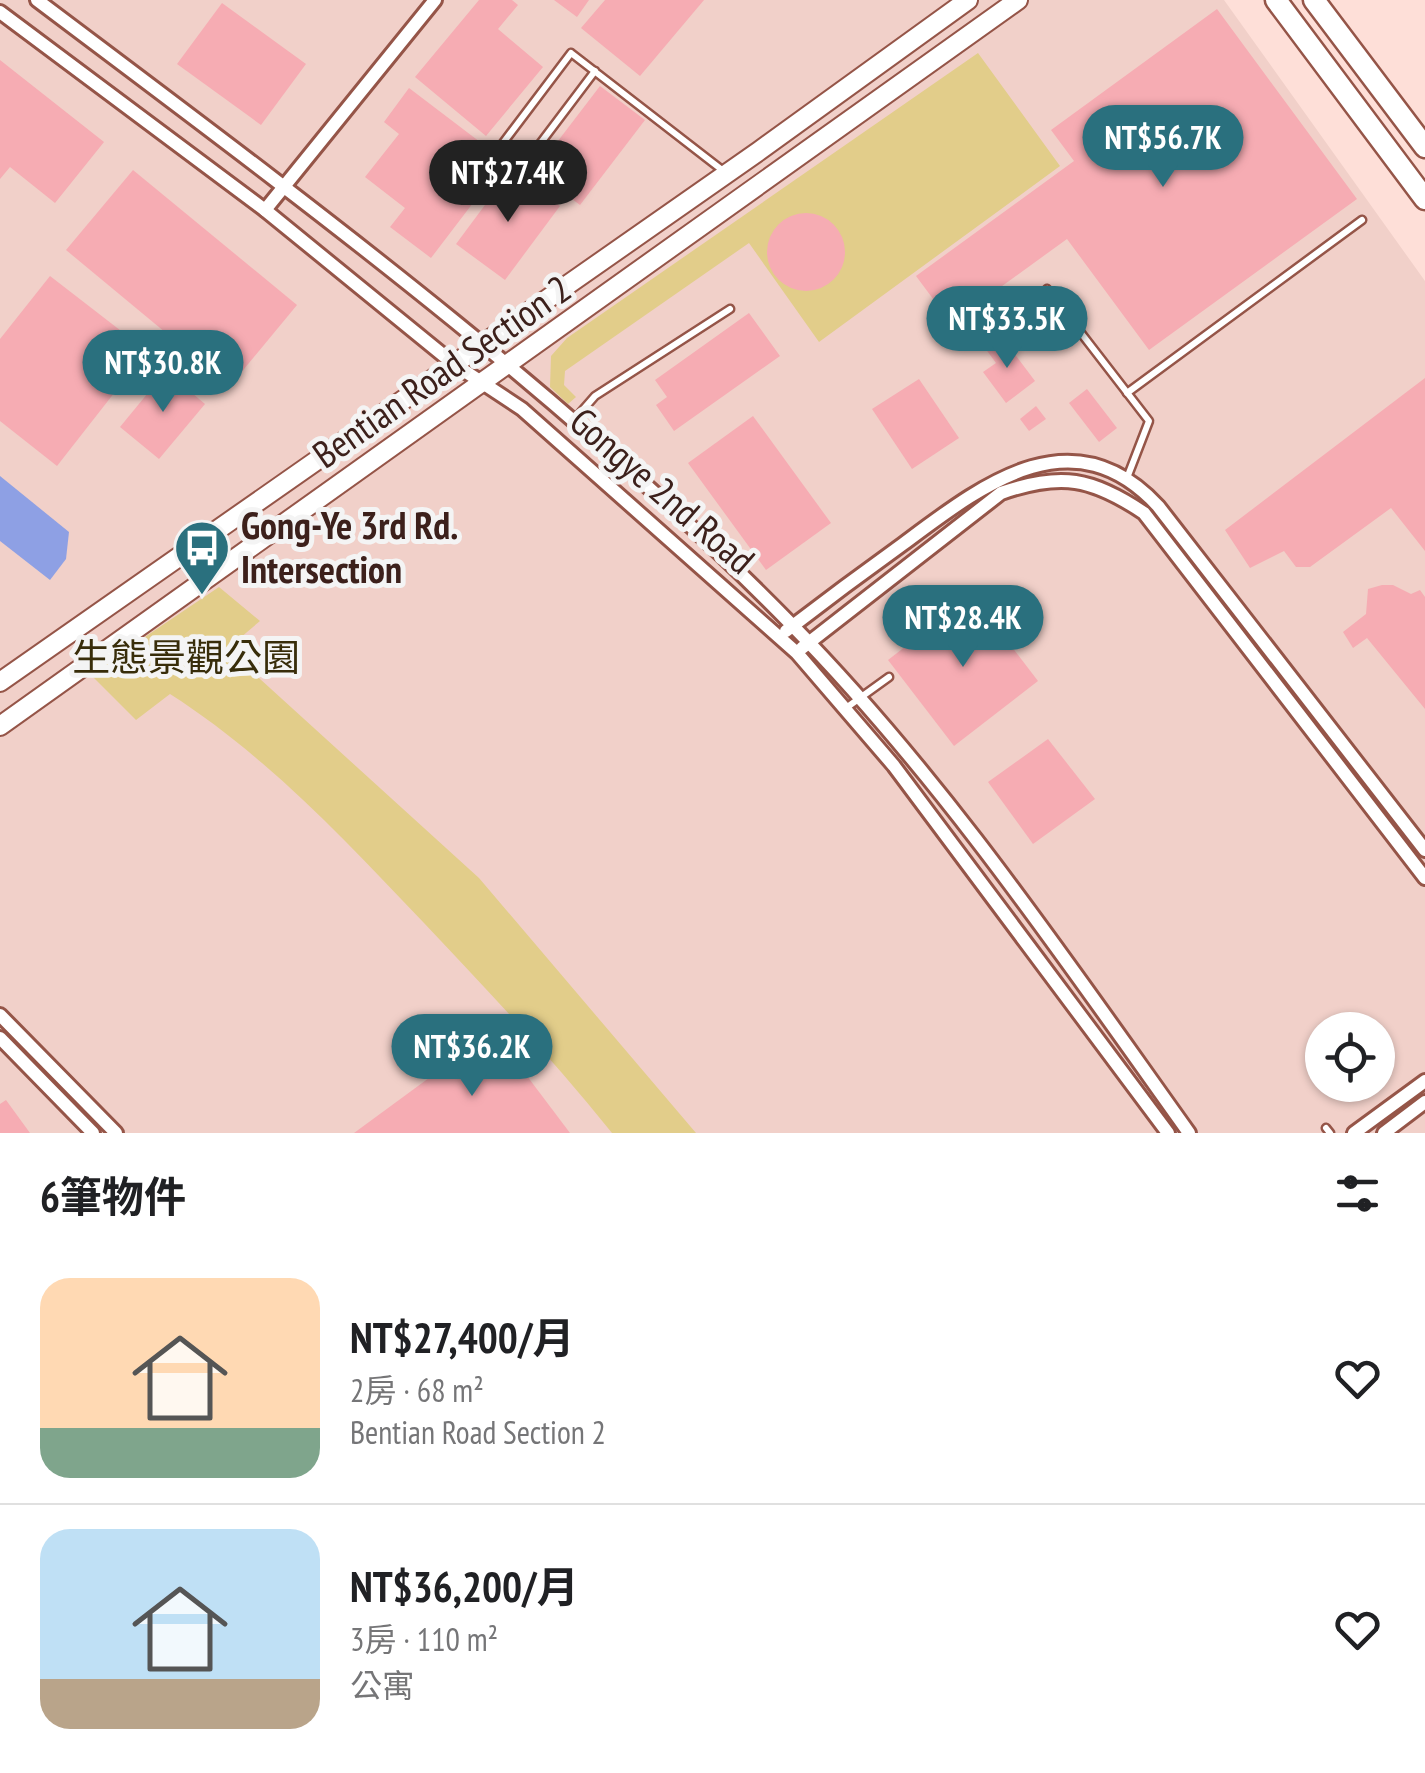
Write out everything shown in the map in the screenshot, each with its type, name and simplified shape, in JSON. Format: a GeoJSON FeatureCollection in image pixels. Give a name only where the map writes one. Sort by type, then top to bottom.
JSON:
{"type":"FeatureCollection","features":[{"type":"Feature","properties":{"kind":"main road"},"geometry":{"type":"LineString","coordinates":[[1276,0],[1425,199]]}},
{"type":"Feature","properties":{"kind":"main road"},"geometry":{"type":"LineString","coordinates":[[1314,0],[1425,147]]}},
{"type":"Feature","properties":{"kind":"street","name":"Gongye 2nd Road"},"geometry":{"type":"LineString","coordinates":[[37,0],[284,186],[481,345],[572,422],[793,626],[1017,892],[1184,1131]]}},
{"type":"Feature","properties":{"kind":"street"},"geometry":{"type":"LineString","coordinates":[[265,210],[435,0]]}},
{"type":"Feature","properties":{"kind":"street","name":"Bentian Road Section 2"},"geometry":{"type":"LineString","coordinates":[[0,682],[727,174],[968,0]]}},
{"type":"Feature","properties":{"kind":"street","name":"Bentian Road Section 2"},"geometry":{"type":"LineString","coordinates":[[0,726],[1018,0]]}},
{"type":"Feature","properties":{"kind":"street","name":"Gongye 2nd Road"},"geometry":{"type":"LineString","coordinates":[[0,12],[265,210],[454,364],[522,409],[673,538],[797,653],[894,766],[1168,1133]]}},
{"type":"Feature","properties":{"kind":"street"},"geometry":{"type":"LineString","coordinates":[[779,636],[986,483],[1034,465],[1084,466],[1126,479],[1158,506],[1425,850]]}},
{"type":"Feature","properties":{"kind":"street"},"geometry":{"type":"LineString","coordinates":[[797,653],[952,528],[1002,493],[1029,483],[1070,479],[1098,484],[1144,513],[1425,878]]}},
{"type":"Feature","properties":{"kind":"street"},"geometry":{"type":"LineString","coordinates":[[1117,495],[1126,479]]}},
{"type":"Feature","properties":{"kind":"street"},"geometry":{"type":"LineString","coordinates":[[942,515],[952,528]]}},
{"type":"Feature","properties":{"kind":"street"},"geometry":{"type":"LineString","coordinates":[[673,538],[686,525]]}},
{"type":"Feature","properties":{"kind":"street"},"geometry":{"type":"LineString","coordinates":[[1239,636],[1251,626]]}},
{"type":"Feature","properties":{"kind":"street"},"geometry":{"type":"LineString","coordinates":[[1278,686],[1291,678]]}},
{"type":"Feature","properties":{"kind":"street"},"geometry":{"type":"LineString","coordinates":[[1322,744],[1334,733]]}},
{"type":"Feature","properties":{"kind":"street"},"geometry":{"type":"LineString","coordinates":[[1393,836],[1406,825]]}},
{"type":"Feature","properties":{"kind":"street"},"geometry":{"type":"LineString","coordinates":[[997,904],[1017,892]]}},
{"type":"Feature","properties":{"kind":"street"},"geometry":{"type":"LineString","coordinates":[[1069,1000],[1086,988]]}},
{"type":"Feature","properties":{"kind":"street"},"geometry":{"type":"LineString","coordinates":[[2,1028],[93,1133]]}},
{"type":"Feature","properties":{"kind":"street"},"geometry":{"type":"LineString","coordinates":[[2,1028],[116,1133]]}},
{"type":"Feature","properties":{"kind":"street"},"geometry":{"type":"LineString","coordinates":[[1116,1064],[1132,1053]]}},
{"type":"Feature","properties":{"kind":"street"},"geometry":{"type":"LineString","coordinates":[[1354,1133],[1425,1081]]}},
{"type":"Feature","properties":{"kind":"street"},"geometry":{"type":"LineString","coordinates":[[1384,1133],[1425,1102]]}},
{"type":"Feature","properties":{"kind":"lane"},"geometry":{"type":"LineString","coordinates":[[594,71],[527,161],[503,143],[571,53],[727,174]]}},
{"type":"Feature","properties":{"kind":"lane"},"geometry":{"type":"LineString","coordinates":[[1127,392],[1362,220]]}},
{"type":"Feature","properties":{"kind":"lane"},"geometry":{"type":"LineString","coordinates":[[1047,289],[1149,421],[1126,479]]}},
{"type":"Feature","properties":{"kind":"lane"},"geometry":{"type":"LineString","coordinates":[[572,422],[595,396],[730,308]]}},
{"type":"Feature","properties":{"kind":"lane"},"geometry":{"type":"LineString","coordinates":[[845,709],[889,677]]}},
{"type":"Feature","properties":{"kind":"shaded area"},"geometry":{"type":"Polygon","coordinates":[[[0,0],[1224,0],[1425,281],[1425,1133],[0,1133],[0,0]]]}},
{"type":"Feature","properties":{"kind":"green space"},"geometry":{"type":"Polygon","coordinates":[[[978,53],[1060,166],[819,342],[749,243],[565,371],[564,385],[576,397],[568,404],[550,387],[551,356],[567,338],[978,53]]]}},
{"type":"Feature","properties":{"kind":"green space","name":"生態景觀公園"},"geometry":{"type":"Polygon","coordinates":[[[219,587],[260,621],[227,649],[479,878],[696,1133],[612,1133],[544,1052],[448,949],[334,830],[272,772],[170,694],[136,720],[90,674],[219,587]]]}},
{"type":"Feature","properties":{"kind":"water"},"geometry":{"type":"Polygon","coordinates":[[[0,476],[69,532],[66,559],[50,580],[0,541],[0,476]]]}},
{"type":"Feature","properties":{"kind":"building"},"geometry":{"type":"Polygon","coordinates":[[[479,0],[512,0],[518,5],[498,29],[543,67],[486,136],[415,77],[479,0]]]}},
{"type":"Feature","properties":{"kind":"building"},"geometry":{"type":"Polygon","coordinates":[[[554,0],[589,0],[577,17],[554,0]]]}},
{"type":"Feature","properties":{"kind":"building"},"geometry":{"type":"Polygon","coordinates":[[[605,0],[704,0],[640,76],[581,28],[605,0]]]}},
{"type":"Feature","properties":{"kind":"building"},"geometry":{"type":"Polygon","coordinates":[[[222,3],[306,64],[261,125],[177,64],[222,3]]]}},
{"type":"Feature","properties":{"kind":"building"},"geometry":{"type":"Polygon","coordinates":[[[1217,9],[1357,199],[1149,350],[1067,239],[951,323],[916,276],[1074,161],[1051,130],[1217,9]]]}},
{"type":"Feature","properties":{"kind":"building"},"geometry":{"type":"Polygon","coordinates":[[[0,60],[104,142],[55,203],[10,167],[0,179],[0,60]]]}},
{"type":"Feature","properties":{"kind":"building"},"geometry":{"type":"Polygon","coordinates":[[[600,86],[645,120],[580,205],[535,171],[600,86]]]}},
{"type":"Feature","properties":{"kind":"building"},"geometry":{"type":"Polygon","coordinates":[[[409,88],[505,161],[431,258],[390,227],[405,208],[365,177],[399,134],[384,122],[409,88]]]}},
{"type":"Feature","properties":{"kind":"building"},"geometry":{"type":"Polygon","coordinates":[[[133,170],[297,305],[230,386],[66,250],[133,170]]]}},
{"type":"Feature","properties":{"kind":"building"},"geometry":{"type":"Polygon","coordinates":[[[511,170],[560,206],[505,280],[456,244],[511,170]]]}},
{"type":"Feature","properties":{"kind":"building"},"geometry":{"type":"Polygon","coordinates":[[[806,213],[834,224],[845,252],[834,280],[806,291],[778,280],[767,252],[778,224],[806,213]]]}},
{"type":"Feature","properties":{"kind":"building"},"geometry":{"type":"Polygon","coordinates":[[[50,276],[147,351],[57,466],[0,421],[0,339],[50,276]]]}},
{"type":"Feature","properties":{"kind":"building"},"geometry":{"type":"Polygon","coordinates":[[[749,313],[780,356],[674,431],[656,405],[667,397],[655,380],[749,313]]]}},
{"type":"Feature","properties":{"kind":"building"},"geometry":{"type":"Polygon","coordinates":[[[1001,336],[1035,381],[1006,403],[983,372],[996,363],[985,348],[1001,336]]]}},
{"type":"Feature","properties":{"kind":"building"},"geometry":{"type":"Polygon","coordinates":[[[166,371],[205,404],[159,459],[120,427],[166,371]]]}},
{"type":"Feature","properties":{"kind":"building"},"geometry":{"type":"Polygon","coordinates":[[[1425,378],[1425,551],[1391,508],[1310,567],[1296,567],[1284,551],[1250,568],[1225,530],[1425,378]]]}},
{"type":"Feature","properties":{"kind":"building"},"geometry":{"type":"Polygon","coordinates":[[[919,379],[959,438],[912,469],[872,409],[919,379]]]}},
{"type":"Feature","properties":{"kind":"building"},"geometry":{"type":"Polygon","coordinates":[[[1087,389],[1117,428],[1099,442],[1069,403],[1087,389]]]}},
{"type":"Feature","properties":{"kind":"building"},"geometry":{"type":"Polygon","coordinates":[[[1036,406],[1046,419],[1029,431],[1020,419],[1036,406]]]}},
{"type":"Feature","properties":{"kind":"building"},"geometry":{"type":"Polygon","coordinates":[[[753,416],[831,523],[766,570],[688,463],[753,416]]]}},
{"type":"Feature","properties":{"kind":"building"},"geometry":{"type":"Polygon","coordinates":[[[1393,585],[1411,594],[1420,590],[1425,597],[1425,709],[1367,638],[1353,648],[1343,632],[1366,614],[1368,589],[1393,585]]]}},
{"type":"Feature","properties":{"kind":"building"},"geometry":{"type":"Polygon","coordinates":[[[972,595],[1038,681],[954,746],[888,660],[972,595]]]}},
{"type":"Feature","properties":{"kind":"building"},"geometry":{"type":"Polygon","coordinates":[[[1048,739],[1095,799],[1033,844],[988,782],[1048,739]]]}},
{"type":"Feature","properties":{"kind":"building"},"geometry":{"type":"Polygon","coordinates":[[[493,1031],[570,1133],[354,1133],[493,1031]]]}},
{"type":"Feature","properties":{"kind":"building"},"geometry":{"type":"Polygon","coordinates":[[[6,1100],[30,1133],[0,1133],[0,1104],[6,1100]]]}},
{"type":"Feature","properties":{"kind":"place","name":"Gong-Ye 3rd Rd. Intersection"},"geometry":{"type":"Point","coordinates":[202,597]}}]}
